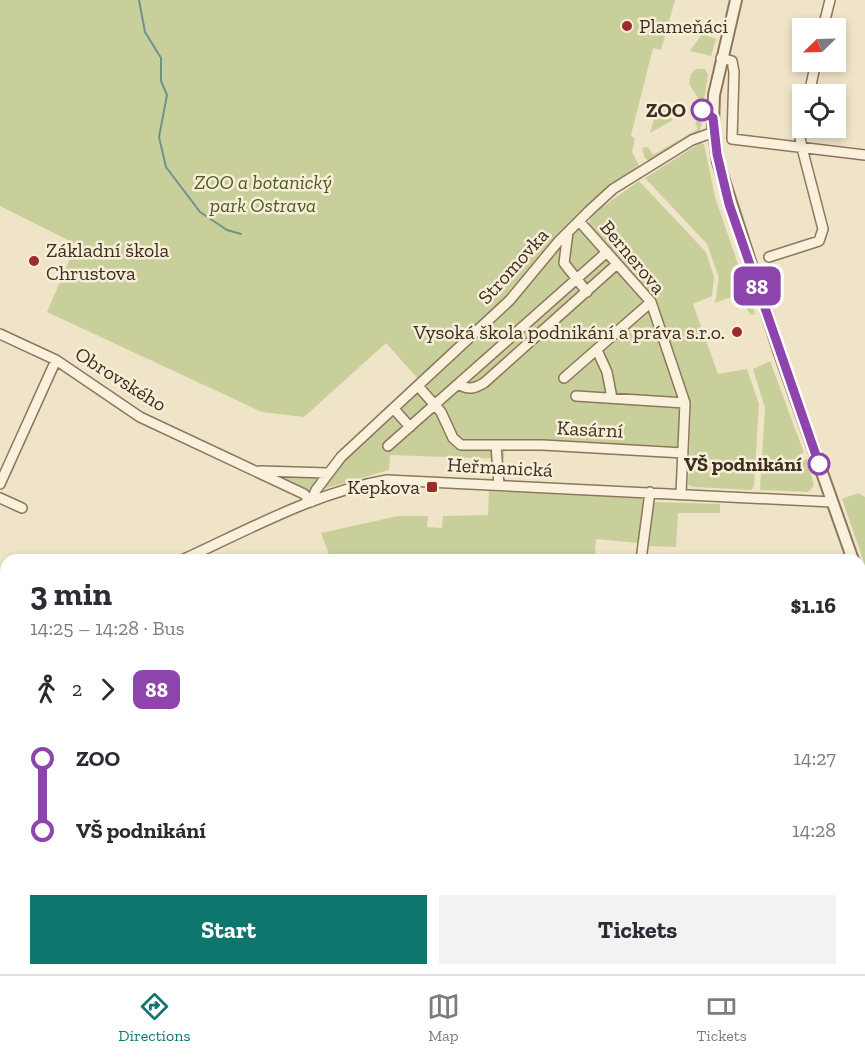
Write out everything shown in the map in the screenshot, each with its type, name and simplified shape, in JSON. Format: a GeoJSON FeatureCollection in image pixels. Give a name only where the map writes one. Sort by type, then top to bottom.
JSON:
{"type":"FeatureCollection","features":[{"type":"Feature","properties":{"kind":"street"},"geometry":{"type":"LineString","coordinates":[[736,0],[714,95],[714,132],[729,204],[851,554]]}},
{"type":"Feature","properties":{"kind":"street"},"geometry":{"type":"LineString","coordinates":[[826,18],[830,0]]}},
{"type":"Feature","properties":{"kind":"street"},"geometry":{"type":"LineString","coordinates":[[721,58],[732,61],[734,72],[732,139],[865,155]]}},
{"type":"Feature","properties":{"kind":"street","name":"Stromovka"},"geometry":{"type":"LineString","coordinates":[[311,502],[327,473],[510,300],[568,232],[612,189],[692,140],[714,132]]}},
{"type":"Feature","properties":{"kind":"street"},"geometry":{"type":"LineString","coordinates":[[769,257],[819,241],[823,229],[800,138]]}},
{"type":"Feature","properties":{"kind":"street","name":"Bernerova"},"geometry":{"type":"LineString","coordinates":[[579,221],[651,302],[685,403],[681,494]]}},
{"type":"Feature","properties":{"kind":"street"},"geometry":{"type":"LineString","coordinates":[[568,232],[564,263],[575,280],[587,292]]}},
{"type":"Feature","properties":{"kind":"street"},"geometry":{"type":"LineString","coordinates":[[388,446],[607,252]]}},
{"type":"Feature","properties":{"kind":"street"},"geometry":{"type":"LineString","coordinates":[[459,384],[465,388],[476,388],[484,383],[618,264]]}},
{"type":"Feature","properties":{"kind":"street"},"geometry":{"type":"LineString","coordinates":[[564,378],[651,302]]}},
{"type":"Feature","properties":{"kind":"street","name":"Obrovského"},"geometry":{"type":"LineString","coordinates":[[0,334],[56,360],[140,417],[304,494],[311,502]]}},
{"type":"Feature","properties":{"kind":"street","name":"Kasární"},"geometry":{"type":"LineString","coordinates":[[597,350],[607,372],[612,398]]}},
{"type":"Feature","properties":{"kind":"street"},"geometry":{"type":"LineString","coordinates":[[0,484],[56,360]]}},
{"type":"Feature","properties":{"kind":"street"},"geometry":{"type":"LineString","coordinates":[[418,386],[435,404],[457,444],[496,445],[498,485]]}},
{"type":"Feature","properties":{"kind":"street","name":"Kasární"},"geometry":{"type":"LineString","coordinates":[[576,396],[685,403]]}},
{"type":"Feature","properties":{"kind":"street"},"geometry":{"type":"LineString","coordinates":[[394,409],[410,427]]}},
{"type":"Feature","properties":{"kind":"street","name":"Kasární"},"geometry":{"type":"LineString","coordinates":[[496,445],[543,445],[683,453]]}},
{"type":"Feature","properties":{"kind":"street","name":"Obrovského"},"geometry":{"type":"LineString","coordinates":[[255,471],[327,473]]}},
{"type":"Feature","properties":{"kind":"street","name":"Heřmanická"},"geometry":{"type":"LineString","coordinates":[[195,554],[311,502],[356,485],[387,480],[832,502]]}},
{"type":"Feature","properties":{"kind":"street"},"geometry":{"type":"LineString","coordinates":[[642,554],[650,492]]}},
{"type":"Feature","properties":{"kind":"street"},"geometry":{"type":"LineString","coordinates":[[0,498],[22,508]]}},
{"type":"Feature","properties":{"kind":"green space","name":"ZOO a botanický park Ostrava"},"geometry":{"type":"Polygon","coordinates":[[[0,0],[675,0],[661,50],[653,48],[631,135],[635,139],[632,152],[639,165],[636,171],[608,188],[558,235],[508,296],[419,380],[386,343],[304,417],[262,412],[47,312],[76,244],[0,206],[0,0]]]}},
{"type":"Feature","properties":{"kind":"green space"},"geometry":{"type":"Polygon","coordinates":[[[702,34],[716,39],[711,56],[690,51],[702,34]]]}},
{"type":"Feature","properties":{"kind":"green space"},"geometry":{"type":"Polygon","coordinates":[[[696,69],[705,69],[708,75],[703,105],[689,84],[691,74],[696,69]]]}},
{"type":"Feature","properties":{"kind":"green space"},"geometry":{"type":"Polygon","coordinates":[[[658,104],[673,120],[650,133],[658,104]]]}},
{"type":"Feature","properties":{"kind":"green space"},"geometry":{"type":"Polygon","coordinates":[[[698,119],[702,124],[699,132],[649,161],[645,158],[642,148],[648,147],[653,155],[698,129],[695,123],[698,119]]]}},
{"type":"Feature","properties":{"kind":"green space"},"geometry":{"type":"Polygon","coordinates":[[[700,143],[704,144],[715,197],[755,314],[751,315],[737,295],[715,303],[719,278],[707,244],[645,178],[700,143]]]}},
{"type":"Feature","properties":{"kind":"green space"},"geometry":{"type":"Polygon","coordinates":[[[639,181],[706,252],[714,277],[712,296],[693,304],[718,374],[747,369],[759,404],[752,490],[688,485],[691,403],[655,298],[589,226],[591,215],[639,181]]]}},
{"type":"Feature","properties":{"kind":"green space"},"geometry":{"type":"Polygon","coordinates":[[[578,229],[646,302],[677,391],[680,407],[677,448],[505,443],[504,459],[390,455],[389,470],[320,490],[334,469],[578,229]]]}},
{"type":"Feature","properties":{"kind":"green space"},"geometry":{"type":"Polygon","coordinates":[[[770,361],[804,453],[800,454],[802,460],[807,459],[814,486],[808,492],[760,490],[765,408],[753,369],[770,361]]]}},
{"type":"Feature","properties":{"kind":"green space"},"geometry":{"type":"Polygon","coordinates":[[[272,475],[317,477],[318,479],[310,490],[304,492],[272,475]]]}},
{"type":"Feature","properties":{"kind":"green space"},"geometry":{"type":"Polygon","coordinates":[[[489,491],[641,498],[643,500],[638,543],[596,539],[595,554],[329,554],[321,533],[398,516],[428,516],[427,527],[442,528],[443,516],[488,515],[489,491]]]}},
{"type":"Feature","properties":{"kind":"green space"},"geometry":{"type":"Polygon","coordinates":[[[858,493],[865,497],[865,554],[861,554],[842,499],[858,493]]]}},
{"type":"Feature","properties":{"kind":"green space"},"geometry":{"type":"Polygon","coordinates":[[[653,502],[720,504],[720,513],[678,513],[676,547],[649,546],[653,502]]]}},
{"type":"Feature","properties":{"kind":"waterway"},"geometry":{"type":"LineString","coordinates":[[139,0],[145,32],[161,58],[161,81],[167,95],[159,137],[166,167],[200,212],[227,230],[241,234]]}},
{"type":"Feature","properties":{"kind":"bus line","name":"88"},"geometry":{"type":"LineString","coordinates":[[702,110],[705,115],[713,118],[714,139],[729,204],[819,464]]}},
{"type":"Feature","properties":{"kind":"place","name":"Plameňáci"},"geometry":{"type":"Point","coordinates":[627,26]}},
{"type":"Feature","properties":{"kind":"place","name":"ZOO"},"geometry":{"type":"Point","coordinates":[702,110]}},
{"type":"Feature","properties":{"kind":"place","name":"Základní škola Chrustova"},"geometry":{"type":"Point","coordinates":[34,261]}},
{"type":"Feature","properties":{"kind":"place","name":"Vysoká škola podnikání a práva s.r.o."},"geometry":{"type":"Point","coordinates":[737,332]}},
{"type":"Feature","properties":{"kind":"place","name":"VŠ podnikání"},"geometry":{"type":"Point","coordinates":[819,464]}},
{"type":"Feature","properties":{"kind":"place","name":"Kepkova"},"geometry":{"type":"Point","coordinates":[432,487]}}]}
